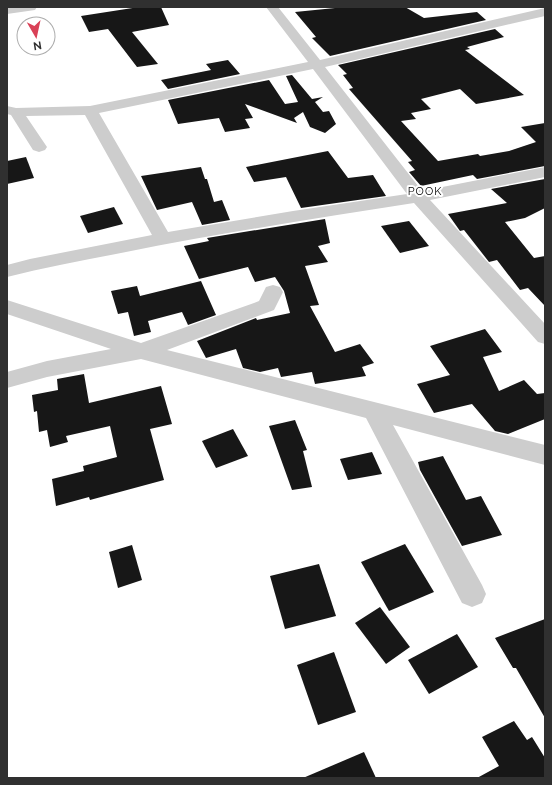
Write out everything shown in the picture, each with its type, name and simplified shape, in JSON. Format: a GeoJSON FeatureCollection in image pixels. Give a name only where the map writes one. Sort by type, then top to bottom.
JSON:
{"type":"FeatureCollection","features":[{"type":"Feature","properties":{"kind":"street"},"geometry":{"type":"LineString","coordinates":[[7,10],[31,7]]}},
{"type":"Feature","properties":{"kind":"street"},"geometry":{"type":"LineString","coordinates":[[272,7],[315,65],[418,197],[545,337]]}},
{"type":"Feature","properties":{"kind":"street"},"geometry":{"type":"LineString","coordinates":[[12,111],[90,110],[315,65],[545,12]]}},
{"type":"Feature","properties":{"kind":"street"},"geometry":{"type":"LineString","coordinates":[[90,110],[163,239]]}},
{"type":"Feature","properties":{"kind":"street"},"geometry":{"type":"LineString","coordinates":[[12,111],[39,146]]}},
{"type":"Feature","properties":{"kind":"street"},"geometry":{"type":"LineString","coordinates":[[7,271],[30,265],[163,239],[293,216],[418,197],[545,172]]}},
{"type":"Feature","properties":{"kind":"street"},"geometry":{"type":"LineString","coordinates":[[7,380],[47,369],[141,351],[261,308],[267,305],[273,292]]}},
{"type":"Feature","properties":{"kind":"street"},"geometry":{"type":"LineString","coordinates":[[7,307],[141,351],[545,455]]}},
{"type":"Feature","properties":{"kind":"street"},"geometry":{"type":"LineString","coordinates":[[373,410],[472,594]]}},
{"type":"Feature","properties":{"kind":"building"},"geometry":{"type":"Polygon","coordinates":[[[139,7],[161,7],[169,25],[132,32],[158,64],[137,67],[108,29],[89,32],[81,16],[139,7]]]}},
{"type":"Feature","properties":{"kind":"building"},"geometry":{"type":"Polygon","coordinates":[[[345,7],[405,7],[424,18],[477,12],[486,20],[330,56],[312,38],[316,37],[295,12],[345,7]]]}},
{"type":"Feature","properties":{"kind":"building"},"geometry":{"type":"Polygon","coordinates":[[[495,29],[504,37],[467,47],[470,49],[465,50],[524,95],[476,104],[460,89],[421,99],[431,109],[411,113],[416,119],[401,121],[438,161],[478,154],[480,156],[509,151],[536,142],[521,127],[545,123],[545,166],[477,179],[473,175],[421,186],[409,172],[415,170],[408,162],[412,161],[349,89],[353,88],[343,75],[347,74],[338,65],[495,29]]]}},
{"type":"Feature","properties":{"kind":"building"},"geometry":{"type":"Polygon","coordinates":[[[228,60],[240,74],[168,89],[161,80],[211,70],[206,64],[228,60]]]}},
{"type":"Feature","properties":{"kind":"building"},"geometry":{"type":"Polygon","coordinates":[[[292,75],[312,99],[323,97],[315,102],[323,112],[329,111],[336,124],[325,133],[310,127],[303,112],[294,118],[297,123],[245,104],[253,118],[245,119],[250,128],[225,132],[219,118],[178,124],[168,100],[269,80],[285,104],[298,102],[286,76],[292,75]]]}},
{"type":"Feature","properties":{"kind":"building"},"geometry":{"type":"Polygon","coordinates":[[[328,151],[348,178],[373,175],[386,196],[301,208],[286,177],[254,182],[246,167],[328,151]]]}},
{"type":"Feature","properties":{"kind":"building"},"geometry":{"type":"Polygon","coordinates":[[[26,157],[34,178],[7,184],[7,161],[26,157]]]}},
{"type":"Feature","properties":{"kind":"building"},"geometry":{"type":"Polygon","coordinates":[[[201,167],[205,179],[207,179],[214,202],[222,200],[230,220],[202,225],[192,202],[157,210],[141,176],[201,167]]]}},
{"type":"Feature","properties":{"kind":"building"},"geometry":{"type":"Polygon","coordinates":[[[545,179],[545,208],[525,218],[505,222],[534,258],[545,256],[545,306],[528,288],[520,290],[497,260],[489,262],[464,230],[460,231],[448,214],[507,203],[491,189],[545,179]]]}},
{"type":"Feature","properties":{"kind":"building"},"geometry":{"type":"Polygon","coordinates":[[[114,207],[123,224],[88,233],[80,216],[114,207]]]}},
{"type":"Feature","properties":{"kind":"building"},"geometry":{"type":"Polygon","coordinates":[[[325,219],[330,243],[318,246],[328,262],[305,266],[319,305],[310,306],[335,352],[360,344],[374,363],[362,367],[366,376],[315,384],[312,372],[281,377],[278,368],[260,372],[243,368],[236,349],[206,358],[197,341],[256,318],[257,320],[290,313],[284,291],[275,277],[255,282],[248,267],[199,279],[184,246],[209,241],[207,238],[325,219]]]}},
{"type":"Feature","properties":{"kind":"building"},"geometry":{"type":"Polygon","coordinates":[[[409,221],[429,246],[400,253],[381,226],[409,221]]]}},
{"type":"Feature","properties":{"kind":"building"},"geometry":{"type":"Polygon","coordinates":[[[201,281],[216,315],[188,325],[182,312],[148,321],[151,332],[134,336],[128,312],[118,314],[111,291],[137,286],[140,296],[201,281]]]}},
{"type":"Feature","properties":{"kind":"building"},"geometry":{"type":"Polygon","coordinates":[[[485,329],[502,352],[483,357],[499,391],[524,380],[537,394],[545,393],[545,419],[508,434],[495,431],[472,404],[434,413],[417,384],[450,375],[430,346],[485,329]]]}},
{"type":"Feature","properties":{"kind":"building"},"geometry":{"type":"Polygon","coordinates":[[[84,374],[89,403],[161,386],[172,424],[150,429],[164,480],[90,500],[89,497],[56,506],[52,479],[84,471],[83,466],[117,457],[110,426],[66,436],[68,442],[50,447],[47,430],[39,432],[37,411],[34,412],[32,395],[58,390],[57,379],[84,374]]]}},
{"type":"Feature","properties":{"kind":"building"},"geometry":{"type":"Polygon","coordinates":[[[295,420],[307,450],[303,451],[312,487],[292,490],[269,426],[295,420]]]}},
{"type":"Feature","properties":{"kind":"building"},"geometry":{"type":"Polygon","coordinates":[[[233,429],[248,456],[216,468],[202,441],[233,429]]]}},
{"type":"Feature","properties":{"kind":"building"},"geometry":{"type":"Polygon","coordinates":[[[372,452],[382,474],[348,480],[340,459],[372,452]]]}},
{"type":"Feature","properties":{"kind":"building"},"geometry":{"type":"Polygon","coordinates":[[[443,456],[466,500],[481,496],[502,535],[462,546],[420,470],[418,462],[443,456]]]}},
{"type":"Feature","properties":{"kind":"building"},"geometry":{"type":"Polygon","coordinates":[[[405,544],[434,592],[389,611],[361,562],[405,544]]]}},
{"type":"Feature","properties":{"kind":"building"},"geometry":{"type":"Polygon","coordinates":[[[132,545],[142,580],[118,588],[109,552],[132,545]]]}},
{"type":"Feature","properties":{"kind":"building"},"geometry":{"type":"Polygon","coordinates":[[[319,564],[336,616],[285,629],[270,576],[319,564]]]}},
{"type":"Feature","properties":{"kind":"building"},"geometry":{"type":"Polygon","coordinates":[[[380,607],[410,647],[386,664],[355,623],[380,607]]]}},
{"type":"Feature","properties":{"kind":"building"},"geometry":{"type":"Polygon","coordinates":[[[545,619],[545,718],[516,668],[513,668],[495,638],[545,619]]]}},
{"type":"Feature","properties":{"kind":"building"},"geometry":{"type":"Polygon","coordinates":[[[457,634],[478,667],[429,694],[408,660],[457,634]]]}},
{"type":"Feature","properties":{"kind":"building"},"geometry":{"type":"Polygon","coordinates":[[[334,652],[356,712],[318,725],[297,665],[334,652]]]}},
{"type":"Feature","properties":{"kind":"building"},"geometry":{"type":"Polygon","coordinates":[[[514,721],[527,740],[532,737],[545,758],[545,778],[477,778],[499,766],[482,737],[514,721]]]}},
{"type":"Feature","properties":{"kind":"building"},"geometry":{"type":"Polygon","coordinates":[[[364,752],[376,778],[303,778],[364,752]]]}},
{"type":"Feature","properties":{"kind":"district","name":"POOK"},"geometry":{"type":"Point","coordinates":[425,191]}}]}
